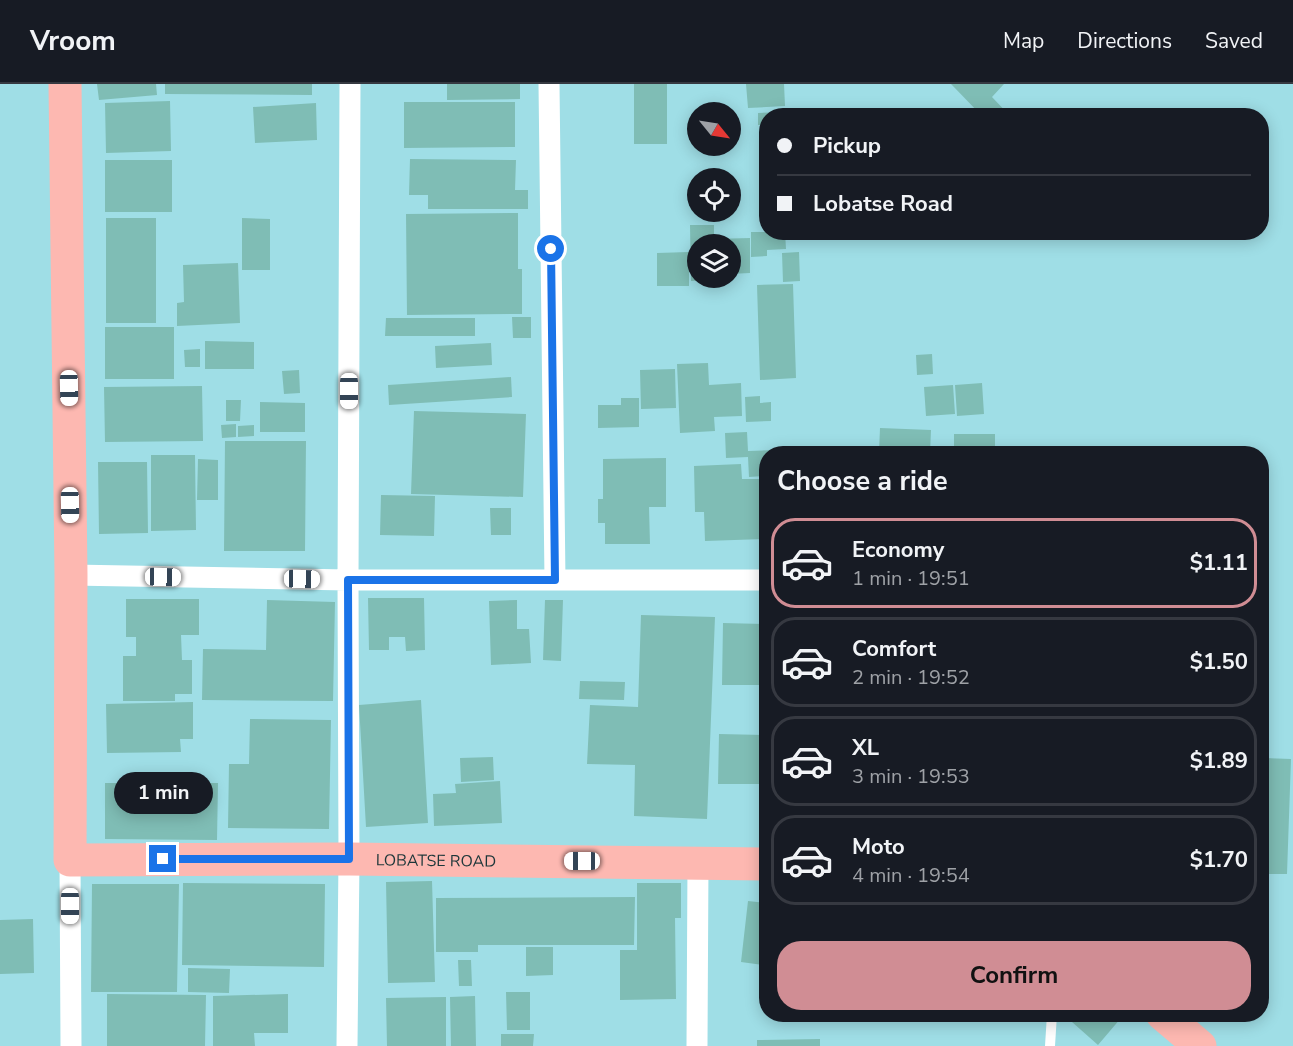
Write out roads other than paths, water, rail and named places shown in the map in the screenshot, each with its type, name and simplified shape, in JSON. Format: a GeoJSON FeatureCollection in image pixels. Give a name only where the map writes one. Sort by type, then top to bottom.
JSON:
{"type":"FeatureCollection","features":[{"type":"Feature","properties":{"kind":"highway"},"geometry":{"type":"LineString","coordinates":[[65,84],[71,575],[70,860]]}},
{"type":"Feature","properties":{"kind":"highway","name":"LOBATSE ROAD"},"geometry":{"type":"LineString","coordinates":[[70,860],[349,859],[759,864]]}},
{"type":"Feature","properties":{"kind":"highway"},"geometry":{"type":"LineString","coordinates":[[1172,1022],[1200,1046]]}},
{"type":"Feature","properties":{"kind":"street"},"geometry":{"type":"LineString","coordinates":[[347,1046],[351,84]]}},
{"type":"Feature","properties":{"kind":"street"},"geometry":{"type":"LineString","coordinates":[[549,84],[555,580]]}},
{"type":"Feature","properties":{"kind":"street"},"geometry":{"type":"LineString","coordinates":[[71,575],[348,580],[759,580]]}},
{"type":"Feature","properties":{"kind":"street"},"geometry":{"type":"LineString","coordinates":[[70,860],[71,1046]]}},
{"type":"Feature","properties":{"kind":"street"},"geometry":{"type":"LineString","coordinates":[[697,1046],[698,862]]}},
{"type":"Feature","properties":{"kind":"lane"},"geometry":{"type":"LineString","coordinates":[[1050,1046],[1052,1022]]}}]}
